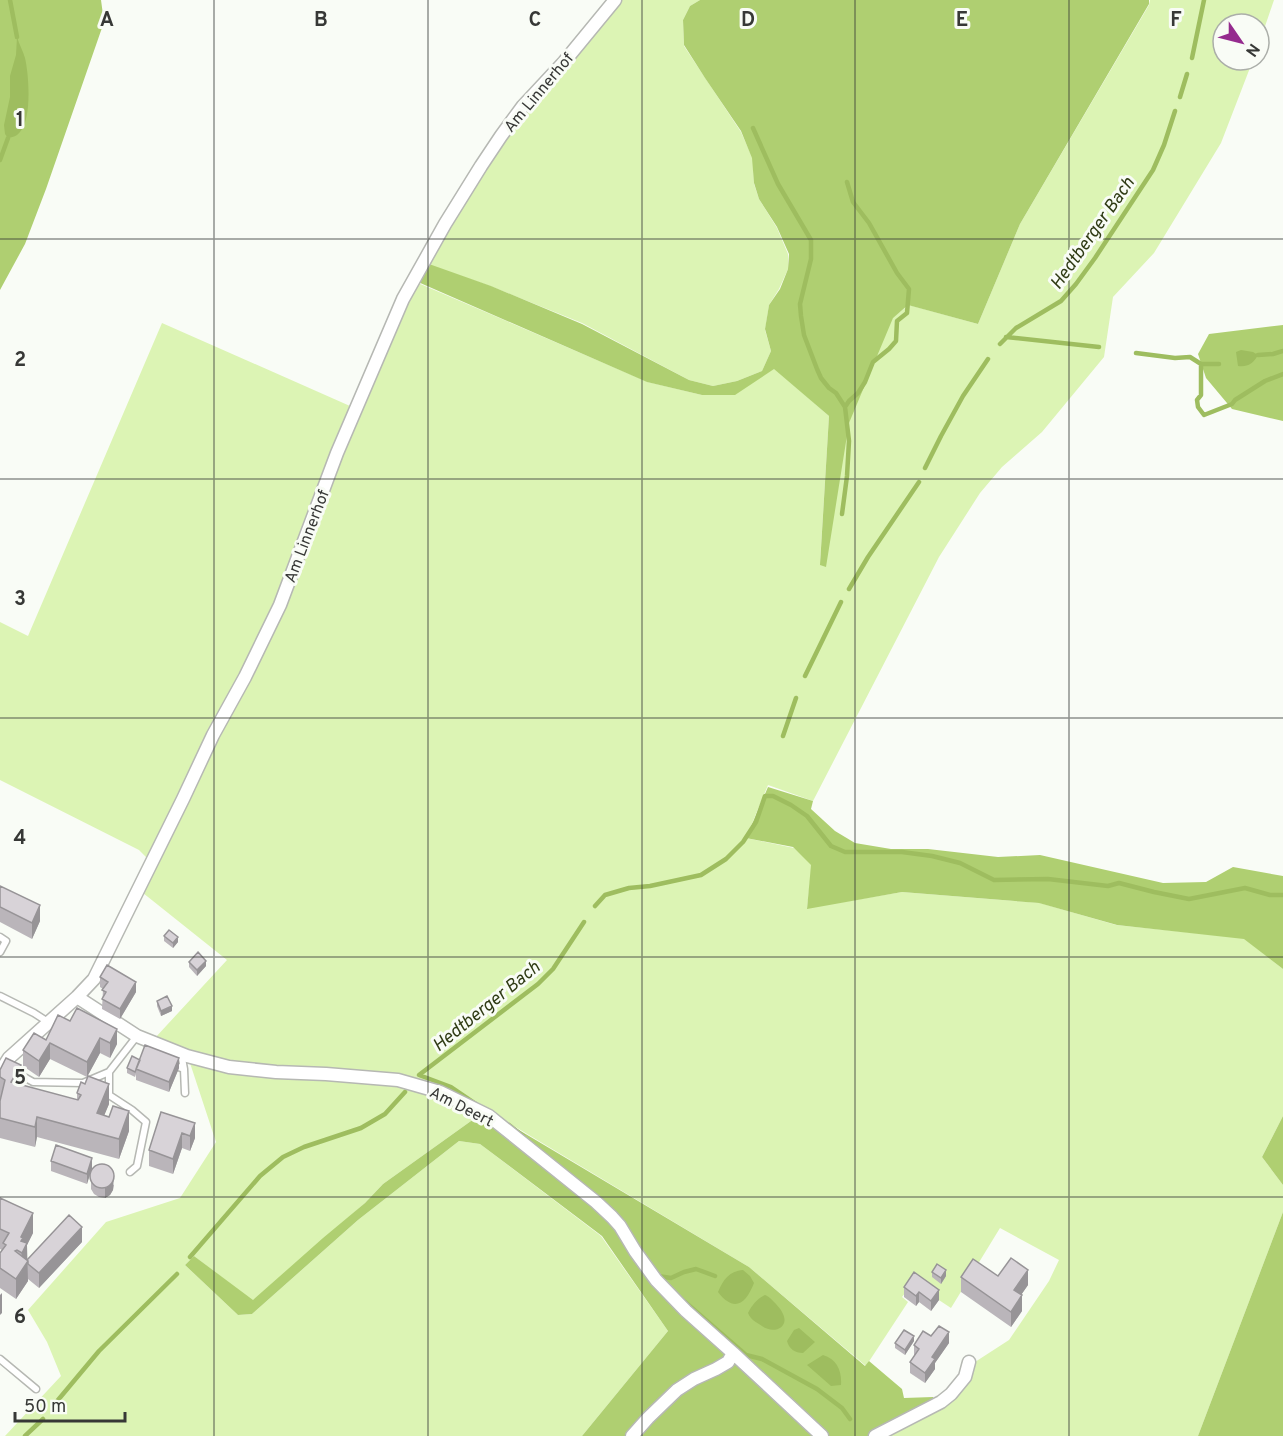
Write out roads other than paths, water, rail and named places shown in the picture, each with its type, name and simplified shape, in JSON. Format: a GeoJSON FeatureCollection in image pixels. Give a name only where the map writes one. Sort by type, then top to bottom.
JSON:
{"type":"FeatureCollection","features":[{"type":"Feature","properties":{"kind":"street","name":"Am Linnerhof"},"geometry":{"type":"LineString","coordinates":[[2,1069],[9,1058],[94,979],[213,735],[246,677],[280,605],[337,453],[403,299],[445,224],[481,166],[523,106],[564,62],[615,0]]}},
{"type":"Feature","properties":{"kind":"street","name":"Am Deert"},"geometry":{"type":"LineString","coordinates":[[77,997],[149,1044],[229,1067],[398,1080],[440,1092],[489,1116],[612,1217],[656,1280],[686,1311],[822,1436]]}},
{"type":"Feature","properties":{"kind":"street"},"geometry":{"type":"LineString","coordinates":[[632,1436],[678,1390],[728,1362],[733,1353]]}},
{"type":"Feature","properties":{"kind":"street"},"geometry":{"type":"LineString","coordinates":[[875,1436],[946,1398],[965,1377],[969,1362]]}},
{"type":"Feature","properties":{"kind":"lane"},"geometry":{"type":"LineString","coordinates":[[0,937],[6,941],[0,952]]}},
{"type":"Feature","properties":{"kind":"lane"},"geometry":{"type":"LineString","coordinates":[[0,996],[34,1012],[48,1023]]}},
{"type":"Feature","properties":{"kind":"lane"},"geometry":{"type":"LineString","coordinates":[[2,1069],[33,1082],[83,1083],[109,1072],[137,1035]]}},
{"type":"Feature","properties":{"kind":"lane"},"geometry":{"type":"LineString","coordinates":[[182,1053],[185,1094]]}},
{"type":"Feature","properties":{"kind":"lane"},"geometry":{"type":"LineString","coordinates":[[170,1063],[184,1069]]}},
{"type":"Feature","properties":{"kind":"lane"},"geometry":{"type":"LineString","coordinates":[[109,1072],[109,1095],[146,1122],[137,1166],[130,1172]]}},
{"type":"Feature","properties":{"kind":"lane"},"geometry":{"type":"LineString","coordinates":[[0,1359],[36,1389]]}},
{"type":"Feature","properties":{"kind":"waterway"},"geometry":{"type":"LineString","coordinates":[[10,0],[17,37]]}},
{"type":"Feature","properties":{"kind":"waterway","name":"Hedtberger Bach"},"geometry":{"type":"LineString","coordinates":[[1192,58],[1204,0]]}},
{"type":"Feature","properties":{"kind":"waterway","name":"Hedtberger Bach"},"geometry":{"type":"LineString","coordinates":[[1180,97],[1187,74]]}},
{"type":"Feature","properties":{"kind":"waterway","name":"Hedtberger Bach"},"geometry":{"type":"LineString","coordinates":[[1000,344],[1016,328],[1061,301],[1076,284],[1153,170],[1175,111]]}},
{"type":"Feature","properties":{"kind":"waterway"},"geometry":{"type":"LineString","coordinates":[[753,128],[778,184],[811,240],[811,259],[800,304],[801,316],[804,335],[821,378],[836,393],[845,407],[849,441],[842,514]]}},
{"type":"Feature","properties":{"kind":"waterway"},"geometry":{"type":"LineString","coordinates":[[0,160],[8,138]]}},
{"type":"Feature","properties":{"kind":"waterway"},"geometry":{"type":"LineString","coordinates":[[845,407],[865,382],[873,362],[896,341],[897,321],[907,313],[909,289],[897,273],[869,223],[853,202],[847,182]]}},
{"type":"Feature","properties":{"kind":"waterway"},"geometry":{"type":"LineString","coordinates":[[1006,337],[1099,347]]}},
{"type":"Feature","properties":{"kind":"waterway"},"geometry":{"type":"LineString","coordinates":[[1258,355],[1283,351]]}},
{"type":"Feature","properties":{"kind":"waterway"},"geometry":{"type":"LineString","coordinates":[[1136,353],[1175,358],[1190,357],[1201,364],[1219,364]]}},
{"type":"Feature","properties":{"kind":"waterway","name":"Hedtberger Bach"},"geometry":{"type":"LineString","coordinates":[[925,468],[963,396],[988,359]]}},
{"type":"Feature","properties":{"kind":"waterway"},"geometry":{"type":"LineString","coordinates":[[1201,364],[1201,395],[1197,400],[1198,407],[1204,415],[1232,404],[1265,381],[1283,374]]}},
{"type":"Feature","properties":{"kind":"waterway","name":"Hedtberger Bach"},"geometry":{"type":"LineString","coordinates":[[849,589],[919,482]]}},
{"type":"Feature","properties":{"kind":"waterway","name":"Hedtberger Bach"},"geometry":{"type":"LineString","coordinates":[[805,676],[841,602]]}},
{"type":"Feature","properties":{"kind":"waterway","name":"Hedtberger Bach"},"geometry":{"type":"LineString","coordinates":[[783,736],[796,698]]}},
{"type":"Feature","properties":{"kind":"waterway"},"geometry":{"type":"LineString","coordinates":[[595,906],[605,895],[629,888],[701,875],[726,859],[743,842],[756,822],[765,796],[773,796],[807,816],[831,846],[845,852],[902,852],[932,856],[960,863],[994,880],[1048,879],[1108,886],[1119,883],[1189,899],[1245,888],[1270,895],[1283,895]]}},
{"type":"Feature","properties":{"kind":"waterway","name":"Hedtberger Bach"},"geometry":{"type":"LineString","coordinates":[[476,1104],[451,1087],[419,1075],[538,984],[553,969],[584,922]]}},
{"type":"Feature","properties":{"kind":"waterway","name":"Hedtberger Bach"},"geometry":{"type":"LineString","coordinates":[[190,1257],[260,1176],[283,1157],[304,1147],[361,1128],[385,1114],[405,1092]]}},
{"type":"Feature","properties":{"kind":"waterway"},"geometry":{"type":"LineString","coordinates":[[509,1125],[523,1136]]}},
{"type":"Feature","properties":{"kind":"waterway"},"geometry":{"type":"LineString","coordinates":[[658,1276],[671,1278],[696,1269],[715,1276]]}},
{"type":"Feature","properties":{"kind":"waterway","name":"Hedtberger Bach"},"geometry":{"type":"LineString","coordinates":[[58,1400],[99,1351],[177,1274]]}},
{"type":"Feature","properties":{"kind":"waterway"},"geometry":{"type":"LineString","coordinates":[[685,1302],[746,1355],[762,1359],[817,1389],[842,1408],[850,1419]]}},
{"type":"Feature","properties":{"kind":"waterway","name":"Hedtberger Bach"},"geometry":{"type":"LineString","coordinates":[[25,1436],[43,1419]]}}]}
